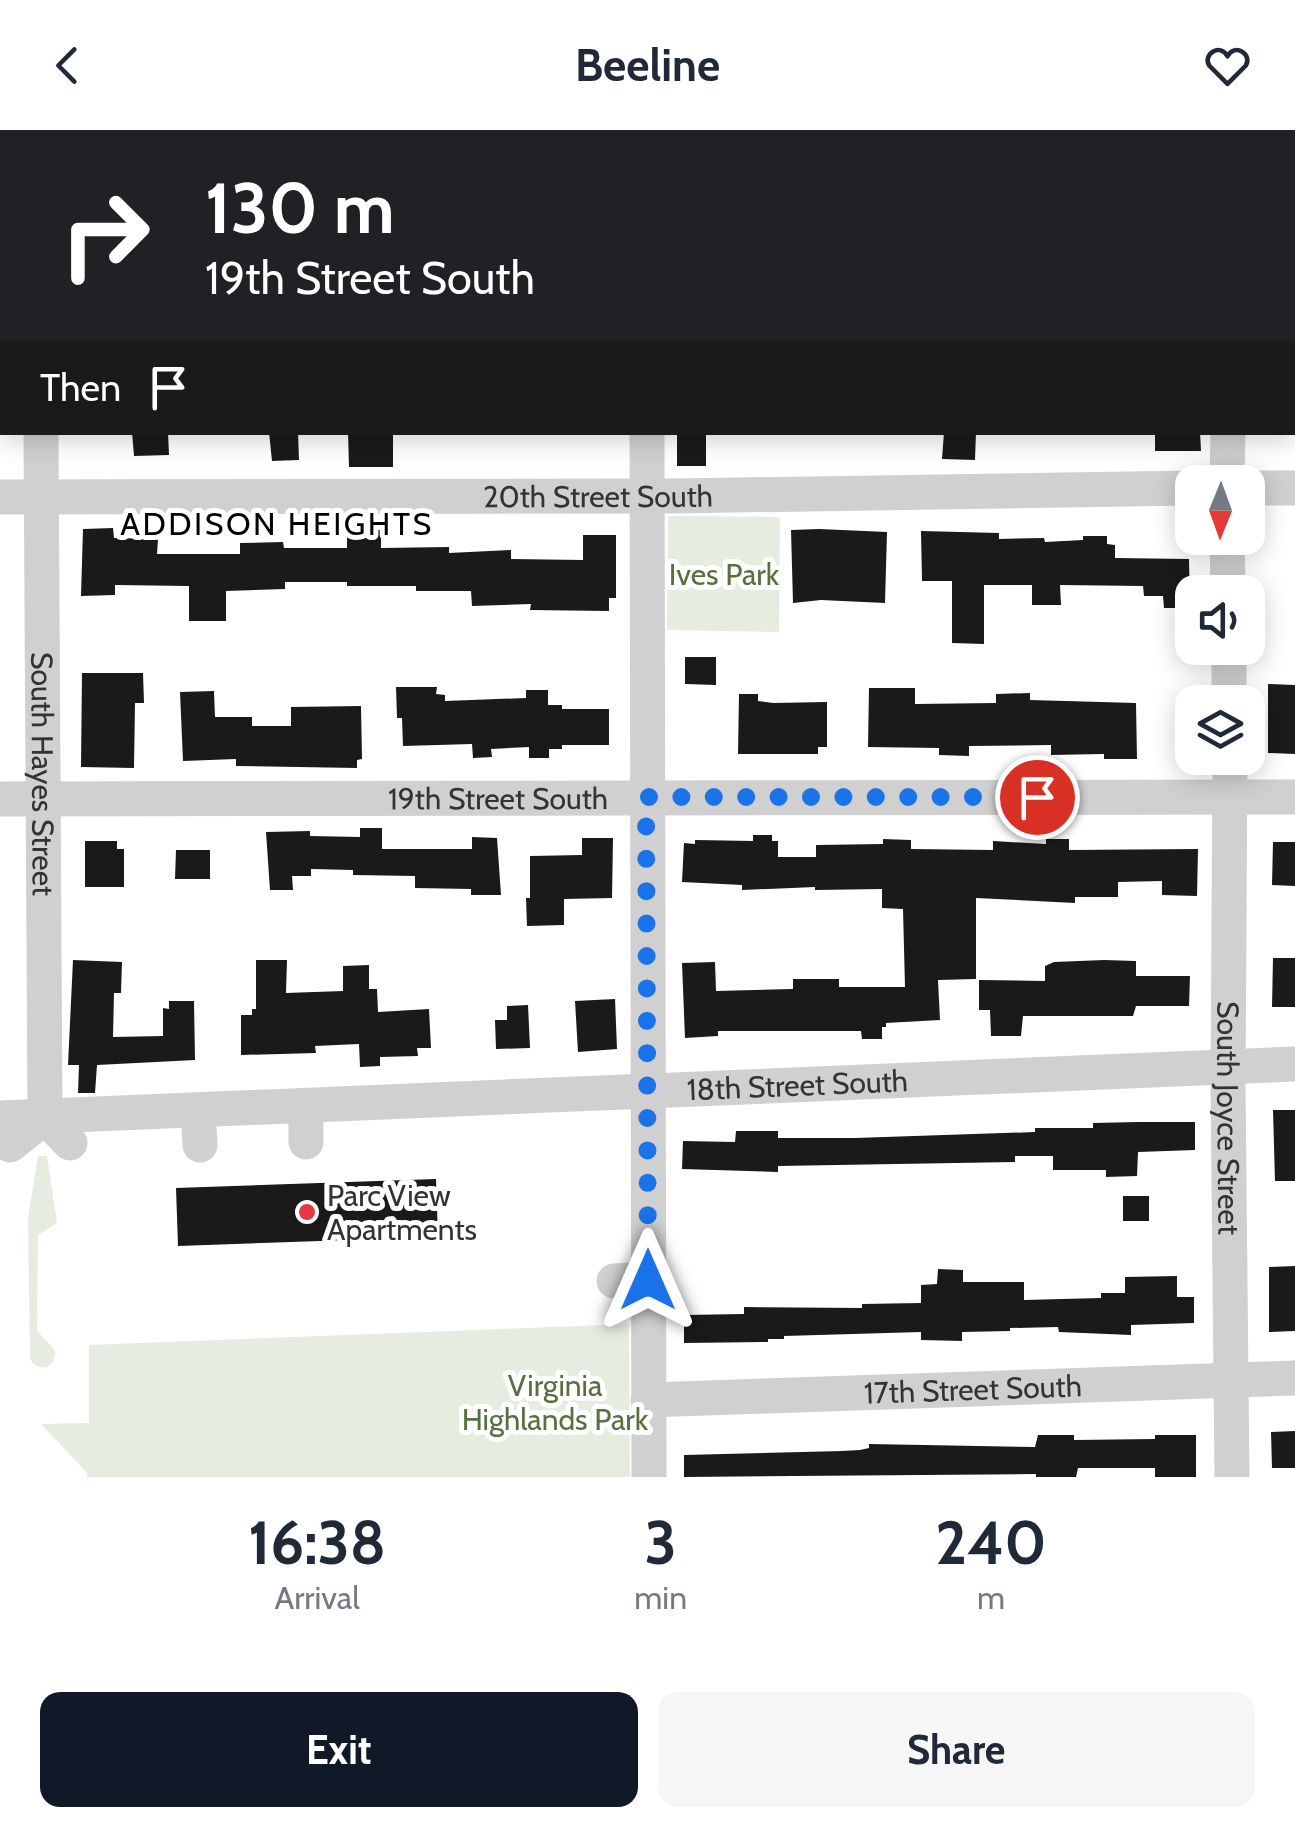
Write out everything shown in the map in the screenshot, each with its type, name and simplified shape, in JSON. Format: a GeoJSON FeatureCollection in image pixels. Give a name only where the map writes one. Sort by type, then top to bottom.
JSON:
{"type":"FeatureCollection","features":[{"type":"Feature","properties":{"kind":"street","name":"South Hayes Street"},"geometry":{"type":"LineString","coordinates":[[41,435],[45,1117]]}},
{"type":"Feature","properties":{"kind":"street"},"geometry":{"type":"LineString","coordinates":[[647,435],[646,1093],[631,1280],[648,1400],[649,1477]]}},
{"type":"Feature","properties":{"kind":"street"},"geometry":{"type":"LineString","coordinates":[[1227,465],[1228,435]]}},
{"type":"Feature","properties":{"kind":"street","name":"20th Street South"},"geometry":{"type":"LineString","coordinates":[[0,497],[1175,488]]}},
{"type":"Feature","properties":{"kind":"street"},"geometry":{"type":"LineString","coordinates":[[1265,488],[1295,488]]}},
{"type":"Feature","properties":{"kind":"street","name":"South Joyce Street"},"geometry":{"type":"LineString","coordinates":[[1230,775],[1232,1477]]}},
{"type":"Feature","properties":{"kind":"street","name":"19th Street South"},"geometry":{"type":"LineString","coordinates":[[0,799],[1295,797]]}},
{"type":"Feature","properties":{"kind":"street","name":"18th Street South"},"geometry":{"type":"LineString","coordinates":[[5,1132],[45,1117],[199,1129],[306,1106],[1295,1064]]}},
{"type":"Feature","properties":{"kind":"street"},"geometry":{"type":"LineString","coordinates":[[306,1106],[306,1142]]}},
{"type":"Feature","properties":{"kind":"street"},"geometry":{"type":"LineString","coordinates":[[45,1117],[70,1143]]}},
{"type":"Feature","properties":{"kind":"street","name":"17th Street South"},"geometry":{"type":"LineString","coordinates":[[648,1400],[1295,1378]]}},
{"type":"Feature","properties":{"kind":"green space","name":"Ives Park"},"geometry":{"type":"Polygon","coordinates":[[[668,516],[780,517],[779,632],[667,630],[668,516]]]}},
{"type":"Feature","properties":{"kind":"green space"},"geometry":{"type":"Polygon","coordinates":[[[38,1156],[47,1156],[57,1223],[38,1235],[37,1331],[55,1350],[47,1367],[30,1359],[28,1218],[38,1156]]]}},
{"type":"Feature","properties":{"kind":"green space","name":"Virginia Highlands Park"},"geometry":{"type":"Polygon","coordinates":[[[629,1324],[630,1477],[86,1477],[88,1474],[41,1424],[89,1423],[89,1345],[629,1324]]]}},
{"type":"Feature","properties":{"kind":"building"},"geometry":{"type":"Polygon","coordinates":[[[132,435],[168,435],[169,455],[134,456],[132,435]]]}},
{"type":"Feature","properties":{"kind":"building"},"geometry":{"type":"Polygon","coordinates":[[[269,435],[298,435],[299,460],[272,461],[269,435]]]}},
{"type":"Feature","properties":{"kind":"building"},"geometry":{"type":"Polygon","coordinates":[[[348,435],[393,435],[393,467],[349,467],[348,435]]]}},
{"type":"Feature","properties":{"kind":"building"},"geometry":{"type":"Polygon","coordinates":[[[677,435],[706,435],[706,466],[677,466],[677,435]]]}},
{"type":"Feature","properties":{"kind":"building"},"geometry":{"type":"Polygon","coordinates":[[[944,435],[976,435],[975,460],[942,459],[944,435]]]}},
{"type":"Feature","properties":{"kind":"building"},"geometry":{"type":"Polygon","coordinates":[[[1155,435],[1200,435],[1201,451],[1155,451],[1155,435]]]}},
{"type":"Feature","properties":{"kind":"building"},"geometry":{"type":"Polygon","coordinates":[[[113,528],[114,538],[158,539],[157,554],[240,554],[240,543],[283,542],[284,548],[347,548],[347,530],[381,530],[381,548],[449,547],[449,553],[511,550],[511,559],[583,560],[583,535],[616,535],[616,598],[609,598],[609,611],[530,610],[531,604],[472,606],[471,591],[285,582],[285,589],[226,591],[226,621],[189,621],[189,586],[115,585],[115,595],[81,596],[83,529],[113,528]]]}},
{"type":"Feature","properties":{"kind":"building"},"geometry":{"type":"Polygon","coordinates":[[[791,530],[887,532],[885,603],[793,603],[791,530]]]}},
{"type":"Feature","properties":{"kind":"building"},"geometry":{"type":"Polygon","coordinates":[[[921,531],[999,533],[999,539],[1044,538],[1045,542],[1107,536],[1107,544],[1115,545],[1115,558],[1189,559],[1189,575],[1175,575],[1175,608],[1164,608],[1163,596],[1144,596],[1143,586],[1060,585],[1061,605],[1032,605],[1032,585],[984,585],[984,644],[952,643],[952,581],[922,581],[921,531]]]}},
{"type":"Feature","properties":{"kind":"building"},"geometry":{"type":"Polygon","coordinates":[[[685,657],[716,657],[716,685],[685,684],[685,657]]]}},
{"type":"Feature","properties":{"kind":"building"},"geometry":{"type":"Polygon","coordinates":[[[82,673],[143,673],[144,703],[135,703],[134,768],[81,767],[82,673]]]}},
{"type":"Feature","properties":{"kind":"building"},"geometry":{"type":"Polygon","coordinates":[[[1268,684],[1295,685],[1295,754],[1268,753],[1268,684]]]}},
{"type":"Feature","properties":{"kind":"building"},"geometry":{"type":"Polygon","coordinates":[[[396,687],[437,687],[436,694],[445,695],[445,701],[526,698],[526,690],[548,690],[548,705],[562,705],[562,709],[609,709],[609,745],[562,745],[562,749],[549,749],[549,758],[529,758],[529,747],[491,749],[492,757],[473,758],[472,744],[403,746],[396,687]]]}},
{"type":"Feature","properties":{"kind":"building"},"geometry":{"type":"Polygon","coordinates":[[[869,688],[915,688],[915,704],[996,703],[996,694],[1030,693],[1030,700],[1136,703],[1137,759],[1104,759],[1104,754],[1051,755],[1051,745],[969,746],[969,756],[939,755],[939,748],[868,747],[869,688]]]}},
{"type":"Feature","properties":{"kind":"building"},"geometry":{"type":"Polygon","coordinates":[[[214,691],[215,717],[252,717],[252,726],[291,726],[291,707],[361,706],[362,759],[357,760],[357,768],[236,766],[236,759],[183,761],[180,692],[214,691]]]}},
{"type":"Feature","properties":{"kind":"building"},"geometry":{"type":"Polygon","coordinates":[[[739,694],[758,694],[758,701],[773,703],[827,702],[827,747],[818,747],[818,754],[738,754],[739,694]]]}},
{"type":"Feature","properties":{"kind":"building"},"geometry":{"type":"Polygon","coordinates":[[[360,828],[382,828],[382,849],[472,849],[472,837],[497,838],[501,895],[471,895],[471,889],[415,888],[415,876],[353,875],[353,870],[311,869],[311,876],[292,876],[293,890],[270,890],[266,832],[310,831],[310,836],[360,837],[360,828]]]}},
{"type":"Feature","properties":{"kind":"building"},"geometry":{"type":"Polygon","coordinates":[[[753,835],[772,835],[772,841],[778,841],[778,857],[816,857],[816,845],[883,844],[883,839],[911,840],[911,849],[993,850],[993,841],[1046,844],[1046,839],[1069,839],[1069,850],[1198,849],[1197,896],[1162,895],[1162,881],[1118,882],[1118,897],[1075,897],[1075,903],[976,898],[976,979],[938,980],[940,1020],[886,1023],[882,1039],[862,1039],[861,1031],[718,1031],[718,1036],[685,1038],[682,963],[715,962],[716,991],[793,989],[793,979],[839,979],[839,987],[905,987],[903,909],[882,908],[882,889],[742,890],[742,885],[682,882],[684,843],[753,841],[753,835]]]}},
{"type":"Feature","properties":{"kind":"building"},"geometry":{"type":"Polygon","coordinates":[[[582,838],[613,838],[612,898],[564,899],[564,925],[527,926],[530,856],[582,855],[582,838]]]}},
{"type":"Feature","properties":{"kind":"building"},"geometry":{"type":"Polygon","coordinates":[[[85,841],[117,841],[117,849],[124,849],[124,887],[85,887],[85,841]]]}},
{"type":"Feature","properties":{"kind":"building"},"geometry":{"type":"Polygon","coordinates":[[[1273,842],[1295,842],[1295,886],[1272,885],[1273,842]]]}},
{"type":"Feature","properties":{"kind":"building"},"geometry":{"type":"Polygon","coordinates":[[[176,850],[210,850],[210,879],[175,879],[176,850]]]}},
{"type":"Feature","properties":{"kind":"building"},"geometry":{"type":"Polygon","coordinates":[[[1273,958],[1295,958],[1295,1007],[1272,1007],[1273,958]]]}},
{"type":"Feature","properties":{"kind":"building"},"geometry":{"type":"Polygon","coordinates":[[[73,960],[122,962],[121,993],[114,993],[113,1037],[163,1036],[163,1008],[169,1009],[169,1001],[194,1001],[195,1060],[97,1065],[95,1093],[78,1093],[79,1065],[68,1065],[73,960]]]}},
{"type":"Feature","properties":{"kind":"building"},"geometry":{"type":"Polygon","coordinates":[[[256,960],[287,960],[286,993],[343,991],[343,966],[369,965],[369,989],[377,989],[378,1012],[429,1009],[431,1048],[417,1048],[418,1056],[380,1057],[380,1066],[360,1067],[359,1044],[315,1046],[316,1053],[241,1055],[241,1015],[252,1015],[252,1009],[256,1009],[256,960]]]}},
{"type":"Feature","properties":{"kind":"building"},"geometry":{"type":"Polygon","coordinates":[[[1136,961],[1136,976],[1190,976],[1189,1006],[1136,1006],[1133,1016],[1023,1016],[1021,1036],[991,1036],[990,1010],[979,1010],[979,980],[1045,981],[1045,966],[1054,962],[1136,961]]]}},
{"type":"Feature","properties":{"kind":"building"},"geometry":{"type":"Polygon","coordinates":[[[615,999],[617,1049],[578,1052],[575,1001],[615,999]]]}},
{"type":"Feature","properties":{"kind":"building"},"geometry":{"type":"Polygon","coordinates":[[[528,1005],[530,1048],[496,1049],[495,1020],[507,1020],[507,1006],[528,1005]]]}},
{"type":"Feature","properties":{"kind":"building"},"geometry":{"type":"Polygon","coordinates":[[[1273,1110],[1295,1110],[1295,1181],[1275,1181],[1273,1110]]]}},
{"type":"Feature","properties":{"kind":"building"},"geometry":{"type":"Polygon","coordinates":[[[1195,1122],[1195,1150],[1138,1152],[1137,1176],[1106,1177],[1106,1170],[1053,1170],[1053,1156],[1015,1156],[1015,1162],[778,1166],[778,1172],[682,1169],[683,1141],[735,1142],[736,1131],[778,1131],[778,1138],[855,1138],[1035,1132],[1035,1128],[1093,1128],[1093,1123],[1195,1122]]]}},
{"type":"Feature","properties":{"kind":"building","name":"Parc View Apartments"},"geometry":{"type":"Polygon","coordinates":[[[436,1179],[438,1237],[178,1246],[176,1188],[436,1179]]]}},
{"type":"Feature","properties":{"kind":"building"},"geometry":{"type":"Polygon","coordinates":[[[1123,1196],[1149,1196],[1149,1221],[1123,1221],[1123,1196]]]}},
{"type":"Feature","properties":{"kind":"building"},"geometry":{"type":"Polygon","coordinates":[[[1295,1266],[1295,1331],[1269,1332],[1269,1267],[1295,1266]]]}},
{"type":"Feature","properties":{"kind":"building"},"geometry":{"type":"Polygon","coordinates":[[[938,1269],[963,1270],[963,1282],[1024,1282],[1024,1300],[1101,1298],[1101,1293],[1125,1293],[1125,1277],[1177,1276],[1177,1297],[1194,1297],[1194,1323],[1131,1325],[1131,1335],[1059,1332],[1058,1327],[962,1332],[962,1341],[921,1340],[921,1332],[684,1343],[684,1315],[744,1314],[744,1307],[862,1308],[862,1304],[921,1303],[921,1285],[937,1284],[938,1269]]]}},
{"type":"Feature","properties":{"kind":"building"},"geometry":{"type":"Polygon","coordinates":[[[1295,1431],[1295,1468],[1272,1468],[1271,1432],[1295,1431]]]}},
{"type":"Feature","properties":{"kind":"building"},"geometry":{"type":"Polygon","coordinates":[[[1038,1435],[1074,1435],[1074,1440],[1196,1435],[1196,1477],[1155,1477],[1155,1468],[1078,1468],[1076,1477],[684,1477],[684,1455],[860,1450],[869,1448],[869,1444],[1035,1447],[1038,1435]]]}},
{"type":"Feature","properties":{"kind":"place","name":"Parc View Apartments"},"geometry":{"type":"Point","coordinates":[307,1212]}},
{"type":"Feature","properties":{"kind":"district","name":"ADDISON HEIGHTS"},"geometry":{"type":"Point","coordinates":[277,523]}},
{"type":"Feature","properties":{"kind":"route"},"geometry":{"type":"LineString","coordinates":[[648,1280],[646,797],[1037,797]]}}]}
